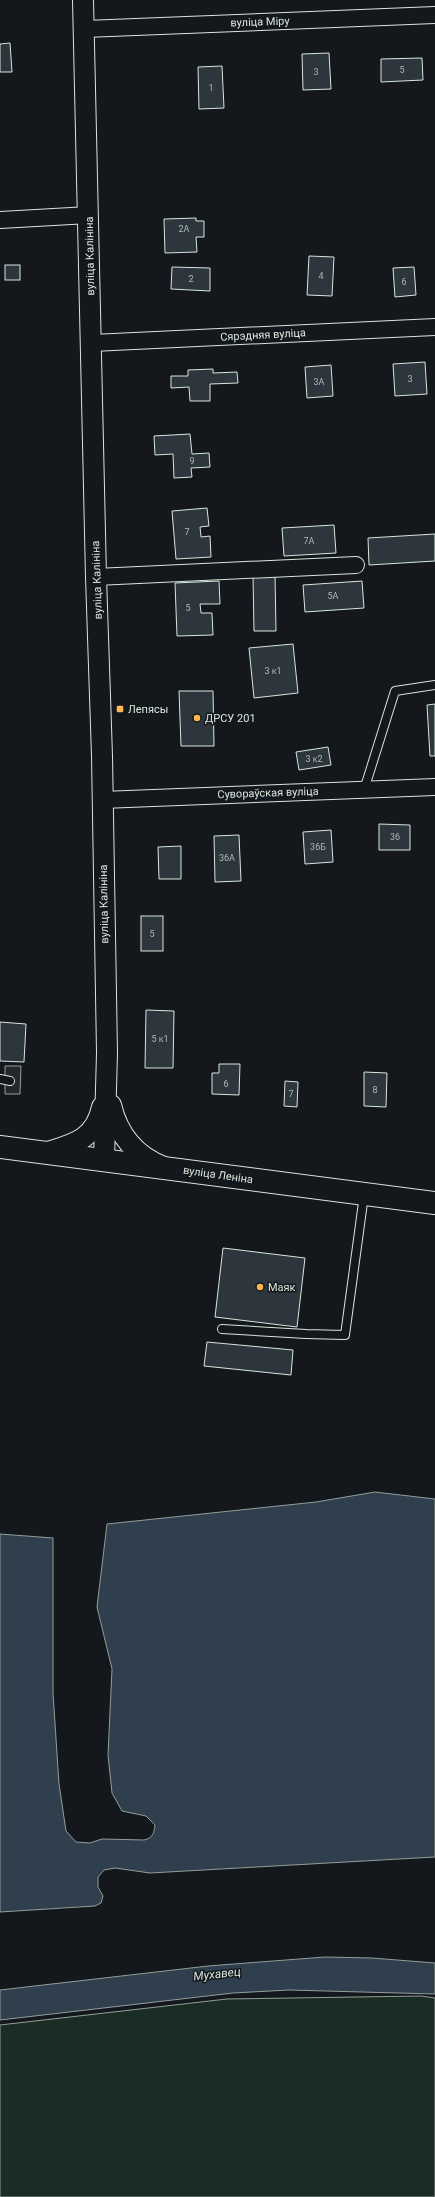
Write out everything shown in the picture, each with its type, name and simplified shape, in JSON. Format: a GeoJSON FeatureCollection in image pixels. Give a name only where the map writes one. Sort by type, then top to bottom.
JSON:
{"type":"FeatureCollection","features":[{"type":"Feature","properties":{"kind":"main road","name":"вуліца Леніна"},"geometry":{"type":"LineString","coordinates":[[0,1147],[435,1203]]}},
{"type":"Feature","properties":{"kind":"street","name":"вуліца Калініна"},"geometry":{"type":"LineString","coordinates":[[83,0],[85,29],[96,577],[102,708],[102,800],[107,1088],[104,1160]]}},
{"type":"Feature","properties":{"kind":"street","name":"вуліца Міру"},"geometry":{"type":"LineString","coordinates":[[85,29],[435,15]]}},
{"type":"Feature","properties":{"kind":"street"},"geometry":{"type":"LineString","coordinates":[[0,220],[89,215]]}},
{"type":"Feature","properties":{"kind":"street","name":"Сярэдняя вуліца"},"geometry":{"type":"LineString","coordinates":[[92,343],[435,327]]}},
{"type":"Feature","properties":{"kind":"street"},"geometry":{"type":"LineString","coordinates":[[96,577],[356,565]]}},
{"type":"Feature","properties":{"kind":"street","name":"Сувораўская вуліца"},"geometry":{"type":"LineString","coordinates":[[102,800],[435,787]]}},
{"type":"Feature","properties":{"kind":"street"},"geometry":{"type":"LineString","coordinates":[[45,1153],[73,1144],[93,1130],[101,1113],[107,1088]]}},
{"type":"Feature","properties":{"kind":"street"},"geometry":{"type":"LineString","coordinates":[[107,1088],[114,1118],[122,1136],[133,1148],[154,1163],[169,1169]]}},
{"type":"Feature","properties":{"kind":"lane"},"geometry":{"type":"LineString","coordinates":[[364,790],[395,691],[435,685]]}},
{"type":"Feature","properties":{"kind":"lane"},"geometry":{"type":"LineString","coordinates":[[0,1079],[10,1081]]}},
{"type":"Feature","properties":{"kind":"lane"},"geometry":{"type":"LineString","coordinates":[[222,1328],[306,1334],[345,1334],[364,1195]]}},
{"type":"Feature","properties":{"kind":"green space"},"geometry":{"type":"Polygon","coordinates":[[[421,1996],[435,1998],[435,2197],[0,2197],[0,2025],[227,1999],[421,1996]]]}},
{"type":"Feature","properties":{"kind":"shaded area"},"geometry":{"type":"Polygon","coordinates":[[[5,1066],[21,1066],[20,1094],[5,1094],[5,1066]]]}},
{"type":"Feature","properties":{"kind":"water"},"geometry":{"type":"Polygon","coordinates":[[[375,1492],[435,1499],[435,1857],[150,1873],[115,1868],[104,1870],[98,1877],[98,1887],[103,1896],[101,1903],[95,1906],[0,1912],[0,1534],[53,1538],[53,1693],[59,1784],[66,1831],[76,1842],[90,1843],[102,1839],[144,1840],[152,1835],[155,1825],[146,1816],[122,1811],[112,1793],[108,1755],[112,1669],[97,1607],[107,1524],[316,1502],[375,1492]]]}},
{"type":"Feature","properties":{"kind":"water","name":"Мухавец"},"geometry":{"type":"Polygon","coordinates":[[[325,1957],[372,1958],[435,1963],[435,1994],[289,1990],[233,1993],[0,2020],[0,1990],[208,1966],[325,1957]]]}},
{"type":"Feature","properties":{"kind":"building"},"geometry":{"type":"Polygon","coordinates":[[[10,43],[12,72],[0,72],[0,44],[10,43]]]}},
{"type":"Feature","properties":{"kind":"building"},"geometry":{"type":"Polygon","coordinates":[[[329,53],[331,89],[303,90],[302,54],[329,53]]]}},
{"type":"Feature","properties":{"kind":"building"},"geometry":{"type":"Polygon","coordinates":[[[422,58],[423,80],[381,82],[381,59],[422,58]]]}},
{"type":"Feature","properties":{"kind":"building"},"geometry":{"type":"Polygon","coordinates":[[[222,66],[224,108],[199,109],[198,67],[222,66]]]}},
{"type":"Feature","properties":{"kind":"building"},"geometry":{"type":"Polygon","coordinates":[[[196,218],[196,221],[204,221],[204,237],[196,237],[197,252],[165,253],[164,219],[196,218]]]}},
{"type":"Feature","properties":{"kind":"building"},"geometry":{"type":"Polygon","coordinates":[[[309,256],[334,257],[332,296],[307,295],[309,256]]]}},
{"type":"Feature","properties":{"kind":"building"},"geometry":{"type":"Polygon","coordinates":[[[5,265],[20,265],[20,280],[5,280],[5,265]]]}},
{"type":"Feature","properties":{"kind":"building"},"geometry":{"type":"Polygon","coordinates":[[[172,267],[210,268],[210,291],[171,289],[172,267]]]}},
{"type":"Feature","properties":{"kind":"building"},"geometry":{"type":"Polygon","coordinates":[[[414,267],[416,295],[395,297],[393,268],[414,267]]]}},
{"type":"Feature","properties":{"kind":"building"},"geometry":{"type":"Polygon","coordinates":[[[425,362],[427,394],[395,396],[393,364],[425,362]]]}},
{"type":"Feature","properties":{"kind":"building"},"geometry":{"type":"Polygon","coordinates":[[[331,365],[333,396],[307,398],[305,367],[331,365]]]}},
{"type":"Feature","properties":{"kind":"building"},"geometry":{"type":"Polygon","coordinates":[[[213,369],[213,373],[237,372],[238,383],[210,384],[210,401],[190,401],[189,387],[171,388],[171,376],[188,376],[188,370],[213,369]]]}},
{"type":"Feature","properties":{"kind":"building"},"geometry":{"type":"Polygon","coordinates":[[[190,434],[192,454],[209,453],[210,467],[191,468],[192,477],[174,478],[173,454],[155,455],[154,436],[190,434]]]}},
{"type":"Feature","properties":{"kind":"building"},"geometry":{"type":"Polygon","coordinates":[[[207,508],[209,526],[200,527],[201,537],[210,536],[211,557],[176,559],[172,511],[207,508]]]}},
{"type":"Feature","properties":{"kind":"building"},"geometry":{"type":"Polygon","coordinates":[[[334,525],[336,553],[284,556],[282,528],[334,525]]]}},
{"type":"Feature","properties":{"kind":"building"},"geometry":{"type":"Polygon","coordinates":[[[435,534],[435,561],[369,565],[368,538],[435,534]]]}},
{"type":"Feature","properties":{"kind":"building"},"geometry":{"type":"Polygon","coordinates":[[[275,574],[276,631],[254,631],[253,575],[275,574]]]}},
{"type":"Feature","properties":{"kind":"building"},"geometry":{"type":"Polygon","coordinates":[[[219,581],[220,604],[200,604],[201,613],[212,613],[213,635],[177,636],[175,583],[219,581]]]}},
{"type":"Feature","properties":{"kind":"building"},"geometry":{"type":"Polygon","coordinates":[[[362,581],[364,608],[305,612],[303,585],[362,581]]]}},
{"type":"Feature","properties":{"kind":"building"},"geometry":{"type":"Polygon","coordinates":[[[293,644],[298,693],[254,698],[249,648],[293,644]]]}},
{"type":"Feature","properties":{"kind":"building","name":"ДРСУ 201"},"geometry":{"type":"Polygon","coordinates":[[[179,691],[213,691],[214,746],[181,746],[179,691]]]}},
{"type":"Feature","properties":{"kind":"building"},"geometry":{"type":"Polygon","coordinates":[[[435,704],[435,756],[430,756],[427,705],[435,704]]]}},
{"type":"Feature","properties":{"kind":"building"},"geometry":{"type":"Polygon","coordinates":[[[328,747],[331,765],[299,770],[296,752],[328,747]]]}},
{"type":"Feature","properties":{"kind":"building"},"geometry":{"type":"Polygon","coordinates":[[[379,824],[410,825],[410,850],[379,850],[379,824]]]}},
{"type":"Feature","properties":{"kind":"building"},"geometry":{"type":"Polygon","coordinates":[[[331,830],[333,862],[305,864],[303,832],[331,830]]]}},
{"type":"Feature","properties":{"kind":"building"},"geometry":{"type":"Polygon","coordinates":[[[239,835],[241,881],[215,882],[214,836],[239,835]]]}},
{"type":"Feature","properties":{"kind":"building"},"geometry":{"type":"Polygon","coordinates":[[[181,846],[181,879],[159,879],[158,847],[181,846]]]}},
{"type":"Feature","properties":{"kind":"building"},"geometry":{"type":"Polygon","coordinates":[[[141,916],[163,916],[163,951],[141,951],[141,916]]]}},
{"type":"Feature","properties":{"kind":"building"},"geometry":{"type":"Polygon","coordinates":[[[146,1010],[174,1011],[173,1068],[145,1068],[146,1010]]]}},
{"type":"Feature","properties":{"kind":"building"},"geometry":{"type":"Polygon","coordinates":[[[0,1022],[26,1024],[24,1062],[0,1061],[0,1022]]]}},
{"type":"Feature","properties":{"kind":"building"},"geometry":{"type":"Polygon","coordinates":[[[219,1064],[240,1064],[239,1095],[212,1094],[212,1073],[219,1073],[219,1064]]]}},
{"type":"Feature","properties":{"kind":"building"},"geometry":{"type":"Polygon","coordinates":[[[364,1072],[387,1073],[386,1107],[364,1106],[364,1072]]]}},
{"type":"Feature","properties":{"kind":"building"},"geometry":{"type":"Polygon","coordinates":[[[285,1081],[298,1082],[297,1107],[284,1106],[285,1081]]]}},
{"type":"Feature","properties":{"kind":"building","name":"Маяк"},"geometry":{"type":"Polygon","coordinates":[[[223,1248],[305,1258],[297,1327],[215,1317],[223,1248]]]}},
{"type":"Feature","properties":{"kind":"building"},"geometry":{"type":"Polygon","coordinates":[[[207,1342],[293,1350],[291,1375],[204,1366],[207,1342]]]}},
{"type":"Feature","properties":{"kind":"place","name":"Лепясы"},"geometry":{"type":"Point","coordinates":[120,709]}},
{"type":"Feature","properties":{"kind":"place","name":"ДРСУ 201"},"geometry":{"type":"Point","coordinates":[197,718]}},
{"type":"Feature","properties":{"kind":"place","name":"Маяк"},"geometry":{"type":"Point","coordinates":[260,1287]}}]}
